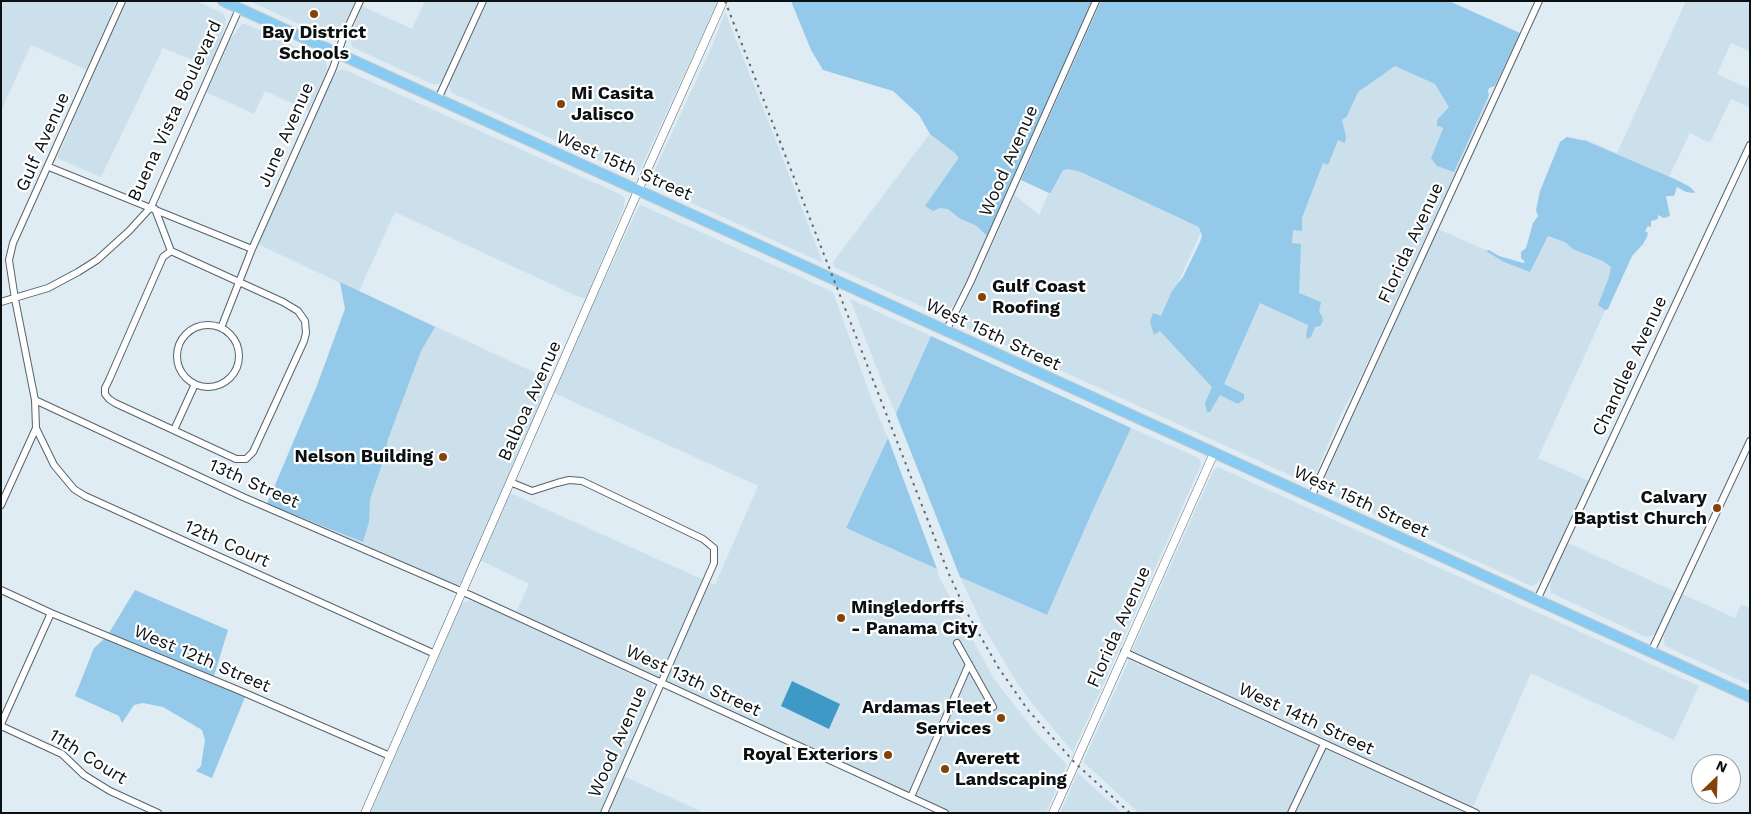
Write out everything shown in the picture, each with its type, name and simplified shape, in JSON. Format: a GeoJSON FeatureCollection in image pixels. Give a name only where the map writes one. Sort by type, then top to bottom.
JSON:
{"type":"FeatureCollection","features":[{"type":"Feature","properties":{"kind":"highway","name":"West 15th Street"},"geometry":{"type":"LineString","coordinates":[[223,1],[1750,697]]}},
{"type":"Feature","properties":{"kind":"street","name":"Gulf Avenue"},"geometry":{"type":"LineString","coordinates":[[15,299],[9,260],[13,243],[49,167],[122,1]]}},
{"type":"Feature","properties":{"kind":"street","name":"June Avenue"},"geometry":{"type":"LineString","coordinates":[[221,328],[252,249],[360,1]]}},
{"type":"Feature","properties":{"kind":"street"},"geometry":{"type":"LineString","coordinates":[[438,99],[483,1]]}},
{"type":"Feature","properties":{"kind":"street","name":"Balboa Avenue"},"geometry":{"type":"LineString","coordinates":[[366,813],[638,191],[724,1]]}},
{"type":"Feature","properties":{"kind":"street","name":"Wood Avenue"},"geometry":{"type":"LineString","coordinates":[[946,331],[970,283],[1096,1]]}},
{"type":"Feature","properties":{"kind":"street","name":"Florida Avenue"},"geometry":{"type":"LineString","coordinates":[[1311,497],[1539,1]]}},
{"type":"Feature","properties":{"kind":"street","name":"Buena Vista Boulevard"},"geometry":{"type":"LineString","coordinates":[[15,299],[48,288],[78,272],[110,248],[153,208],[239,9]]}},
{"type":"Feature","properties":{"kind":"street","name":"Chandlee Avenue"},"geometry":{"type":"LineString","coordinates":[[1537,600],[1750,145]]}},
{"type":"Feature","properties":{"kind":"street"},"geometry":{"type":"LineString","coordinates":[[49,167],[252,249]]}},
{"type":"Feature","properties":{"kind":"street"},"geometry":{"type":"LineString","coordinates":[[153,208],[170,251],[276,298],[298,311],[305,321],[306,333],[304,341],[250,457],[243,460],[115,403],[109,399],[105,391],[163,257],[170,251]]}},
{"type":"Feature","properties":{"kind":"street"},"geometry":{"type":"LineString","coordinates":[[1,302],[15,299],[35,400],[36,428],[1,505]]}},
{"type":"Feature","properties":{"kind":"street"},"geometry":{"type":"LineString","coordinates":[[207,326],[221,328],[232,337],[237,347],[236,367],[231,376],[221,383],[204,386],[195,384],[184,376],[179,368],[177,353],[180,344],[187,332],[195,328],[207,326]]}},
{"type":"Feature","properties":{"kind":"street"},"geometry":{"type":"LineString","coordinates":[[174,430],[195,384]]}},
{"type":"Feature","properties":{"kind":"street","name":"13th Street"},"geometry":{"type":"LineString","coordinates":[[35,400],[243,497],[462,592]]}},
{"type":"Feature","properties":{"kind":"street","name":"12th Court"},"geometry":{"type":"LineString","coordinates":[[36,428],[54,465],[74,489],[85,496],[435,654]]}},
{"type":"Feature","properties":{"kind":"street"},"geometry":{"type":"LineString","coordinates":[[1651,652],[1750,441]]}},
{"type":"Feature","properties":{"kind":"street","name":"Florida Avenue"},"geometry":{"type":"LineString","coordinates":[[1053,813],[1214,453]]}},
{"type":"Feature","properties":{"kind":"street","name":"Wood Avenue"},"geometry":{"type":"LineString","coordinates":[[510,482],[532,491],[569,480],[582,481],[703,539],[714,548],[714,563],[604,813]]}},
{"type":"Feature","properties":{"kind":"street","name":"West 12th Street"},"geometry":{"type":"LineString","coordinates":[[1,590],[51,613],[238,690],[390,756]]}},
{"type":"Feature","properties":{"kind":"street","name":"West 13th Street"},"geometry":{"type":"LineString","coordinates":[[462,592],[945,813]]}},
{"type":"Feature","properties":{"kind":"street"},"geometry":{"type":"LineString","coordinates":[[1,725],[51,613]]}},
{"type":"Feature","properties":{"kind":"street"},"geometry":{"type":"LineString","coordinates":[[957,643],[993,707]]}},
{"type":"Feature","properties":{"kind":"street","name":"West 14th Street"},"geometry":{"type":"LineString","coordinates":[[1124,652],[1476,813]]}},
{"type":"Feature","properties":{"kind":"street"},"geometry":{"type":"LineString","coordinates":[[911,798],[969,664]]}},
{"type":"Feature","properties":{"kind":"street","name":"11th Court"},"geometry":{"type":"LineString","coordinates":[[1,725],[62,754],[90,779],[110,791],[158,813]]}},
{"type":"Feature","properties":{"kind":"street"},"geometry":{"type":"LineString","coordinates":[[1292,813],[1324,744]]}},
{"type":"Feature","properties":{"kind":"shaded area"},"geometry":{"type":"Polygon","coordinates":[[[1,1],[116,1],[87,70],[31,45],[1,111],[1,1]]]}},
{"type":"Feature","properties":{"kind":"shaded area"},"geometry":{"type":"Polygon","coordinates":[[[126,1],[196,1],[223,13],[226,20],[222,39],[209,66],[163,48],[101,177],[57,158],[126,1]]]}},
{"type":"Feature","properties":{"kind":"shaded area","name":"Bay District Schools"},"geometry":{"type":"Polygon","coordinates":[[[249,1],[356,1],[342,28],[330,35],[319,33],[249,1]]]}},
{"type":"Feature","properties":{"kind":"shaded area"},"geometry":{"type":"Polygon","coordinates":[[[425,1],[480,1],[444,79],[439,84],[432,84],[352,47],[350,36],[362,6],[412,29],[425,1]]]}},
{"type":"Feature","properties":{"kind":"shaded area"},"geometry":{"type":"Polygon","coordinates":[[[488,1],[718,1],[640,170],[633,176],[452,93],[449,85],[488,1]]]}},
{"type":"Feature","properties":{"kind":"shaded area"},"geometry":{"type":"Polygon","coordinates":[[[791,1],[1092,1],[987,236],[977,226],[959,218],[948,209],[940,208],[933,211],[925,206],[958,159],[955,153],[930,134],[919,115],[893,91],[823,70],[811,50],[791,1]]]}},
{"type":"Feature","properties":{"kind":"shaded area"},"geometry":{"type":"Polygon","coordinates":[[[1101,1],[1449,1],[1520,33],[1495,86],[1489,88],[1489,95],[1454,172],[1437,166],[1431,158],[1443,129],[1437,126],[1437,120],[1449,107],[1435,84],[1395,66],[1358,92],[1347,116],[1342,120],[1346,137],[1345,143],[1338,140],[1328,165],[1323,163],[1302,218],[1302,231],[1293,230],[1292,243],[1301,244],[1299,293],[1321,302],[1319,312],[1323,321],[1320,326],[1315,327],[1311,337],[1307,339],[1308,325],[1260,303],[1224,384],[1244,394],[1244,399],[1238,404],[1220,395],[1210,412],[1207,412],[1205,403],[1212,387],[1160,331],[1154,335],[1150,322],[1153,313],[1161,316],[1172,291],[1183,277],[1202,236],[1199,227],[1081,172],[1069,169],[1063,170],[1049,193],[1021,180],[1101,1]]]}},
{"type":"Feature","properties":{"kind":"shaded area"},"geometry":{"type":"Polygon","coordinates":[[[1686,1],[1750,1],[1750,52],[1731,43],[1717,74],[1750,89],[1750,108],[1731,99],[1710,143],[1690,133],[1604,313],[1538,458],[1589,481],[1546,573],[1539,582],[1533,586],[1529,585],[1326,492],[1323,482],[1438,229],[1526,268],[1584,139],[1617,153],[1686,1]]]}},
{"type":"Feature","properties":{"kind":"shaded area"},"geometry":{"type":"Polygon","coordinates":[[[725,12],[823,263],[659,188],[652,182],[652,176],[713,44],[725,12]]]}},
{"type":"Feature","properties":{"kind":"shaded area"},"geometry":{"type":"Polygon","coordinates":[[[242,24],[246,24],[325,60],[326,72],[309,111],[265,91],[254,114],[206,92],[228,42],[242,24]]]}},
{"type":"Feature","properties":{"kind":"shaded area"},"geometry":{"type":"Polygon","coordinates":[[[1371,46],[1490,99],[1310,483],[961,325],[959,317],[1015,195],[1039,215],[1064,160],[1205,223],[1160,323],[1371,46]]]}},
{"type":"Feature","properties":{"kind":"shaded area"},"geometry":{"type":"Polygon","coordinates":[[[343,69],[622,195],[625,199],[623,210],[586,298],[581,298],[395,212],[359,291],[551,380],[462,583],[455,586],[267,504],[359,292],[258,244],[332,79],[338,71],[343,69]]]}},
{"type":"Feature","properties":{"kind":"shaded area"},"geometry":{"type":"Polygon","coordinates":[[[934,128],[1008,189],[961,294],[947,314],[943,316],[834,267],[833,262],[934,128]]]}},
{"type":"Feature","properties":{"kind":"shaded area"},"geometry":{"type":"Polygon","coordinates":[[[1567,137],[1586,141],[1677,180],[1695,192],[1686,192],[1677,187],[1674,196],[1666,196],[1670,216],[1664,218],[1658,215],[1658,219],[1651,221],[1651,227],[1648,226],[1645,231],[1648,233],[1647,237],[1632,256],[1608,309],[1605,310],[1598,305],[1611,267],[1603,261],[1573,249],[1565,242],[1548,236],[1530,272],[1504,262],[1486,251],[1489,250],[1499,256],[1525,262],[1521,258],[1521,252],[1526,248],[1533,223],[1538,216],[1536,210],[1540,191],[1560,142],[1567,137]]]}},
{"type":"Feature","properties":{"kind":"shaded area"},"geometry":{"type":"Polygon","coordinates":[[[641,205],[833,292],[873,403],[888,438],[846,528],[937,569],[939,577],[994,679],[1037,734],[1067,765],[1046,813],[953,813],[516,612],[529,584],[480,560],[510,493],[715,585],[758,486],[554,393],[593,304],[641,205]]]}},
{"type":"Feature","properties":{"kind":"shaded area"},"geometry":{"type":"Polygon","coordinates":[[[340,282],[435,327],[421,351],[388,439],[385,456],[370,499],[369,522],[363,542],[267,504],[316,388],[345,309],[340,282]]]}},
{"type":"Feature","properties":{"kind":"shaded area"},"geometry":{"type":"Polygon","coordinates":[[[850,299],[931,336],[896,414],[884,387],[850,299]]]}},
{"type":"Feature","properties":{"kind":"shaded area"},"geometry":{"type":"Polygon","coordinates":[[[931,336],[1131,428],[1047,615],[960,577],[896,414],[931,336]]]}},
{"type":"Feature","properties":{"kind":"shaded area"},"geometry":{"type":"Polygon","coordinates":[[[1131,428],[1197,457],[1201,465],[1073,752],[1034,706],[1016,681],[983,626],[960,577],[1047,615],[1131,428]]]}},
{"type":"Feature","properties":{"kind":"shaded area"},"geometry":{"type":"Polygon","coordinates":[[[888,438],[937,569],[846,528],[888,438]]]}},
{"type":"Feature","properties":{"kind":"shaded area"},"geometry":{"type":"Polygon","coordinates":[[[1218,467],[1699,686],[1674,740],[1531,673],[1473,807],[1132,651],[1213,471],[1218,467]]]}},
{"type":"Feature","properties":{"kind":"shaded area"},"geometry":{"type":"Polygon","coordinates":[[[1568,543],[1676,592],[1657,632],[1646,637],[1551,593],[1552,575],[1568,543]]]}},
{"type":"Feature","properties":{"kind":"shaded area"},"geometry":{"type":"Polygon","coordinates":[[[135,590],[228,630],[214,676],[109,633],[135,590]]]}},
{"type":"Feature","properties":{"kind":"shaded area"},"geometry":{"type":"Polygon","coordinates":[[[1682,594],[1735,618],[1741,604],[1750,608],[1750,685],[1665,646],[1664,635],[1682,594]]]}},
{"type":"Feature","properties":{"kind":"shaded area"},"geometry":{"type":"Polygon","coordinates":[[[467,601],[474,601],[652,684],[653,692],[600,813],[370,813],[461,605],[467,601]]]}},
{"type":"Feature","properties":{"kind":"shaded area"},"geometry":{"type":"Polygon","coordinates":[[[104,639],[245,697],[212,778],[196,771],[201,766],[205,740],[202,730],[163,707],[143,703],[134,705],[122,723],[119,716],[75,696],[94,648],[104,639]]]}},
{"type":"Feature","properties":{"kind":"shaded area"},"geometry":{"type":"Polygon","coordinates":[[[1129,660],[1319,746],[1289,813],[1139,813],[1083,762],[1129,660]]]}},
{"type":"Feature","properties":{"kind":"shaded area"},"geometry":{"type":"Polygon","coordinates":[[[792,681],[840,704],[829,729],[781,706],[792,681]]]}},
{"type":"Feature","properties":{"kind":"shaded area"},"geometry":{"type":"Polygon","coordinates":[[[1325,749],[1466,813],[1296,813],[1325,749]]]}},
{"type":"Feature","properties":{"kind":"shaded area"},"geometry":{"type":"Polygon","coordinates":[[[1078,773],[1112,804],[1122,813],[1060,813],[1078,773]]]}},
{"type":"Feature","properties":{"kind":"shaded area"},"geometry":{"type":"Polygon","coordinates":[[[623,776],[705,813],[607,813],[623,776]]]}},
{"type":"Feature","properties":{"kind":"railway"},"geometry":{"type":"LineString","coordinates":[[725,1],[948,572],[966,611],[998,667],[1028,710],[1075,763],[1130,813]]}},
{"type":"Feature","properties":{"kind":"place","name":"Bay District Schools"},"geometry":{"type":"Point","coordinates":[314,14]}},
{"type":"Feature","properties":{"kind":"place","name":"Mi Casita Jalisco"},"geometry":{"type":"Point","coordinates":[561,104]}},
{"type":"Feature","properties":{"kind":"place","name":"Gulf Coast Roofing"},"geometry":{"type":"Point","coordinates":[982,297]}},
{"type":"Feature","properties":{"kind":"place","name":"Nelson Building"},"geometry":{"type":"Point","coordinates":[443,457]}},
{"type":"Feature","properties":{"kind":"place","name":"Calvary Baptist Church"},"geometry":{"type":"Point","coordinates":[1717,508]}},
{"type":"Feature","properties":{"kind":"place","name":"Mingledorffs - Panama City"},"geometry":{"type":"Point","coordinates":[841,618]}},
{"type":"Feature","properties":{"kind":"place","name":"Ardamas Fleet Services"},"geometry":{"type":"Point","coordinates":[1001,718]}},
{"type":"Feature","properties":{"kind":"place","name":"Royal Exteriors"},"geometry":{"type":"Point","coordinates":[888,755]}},
{"type":"Feature","properties":{"kind":"place","name":"Averett Landscaping"},"geometry":{"type":"Point","coordinates":[945,769]}}]}
